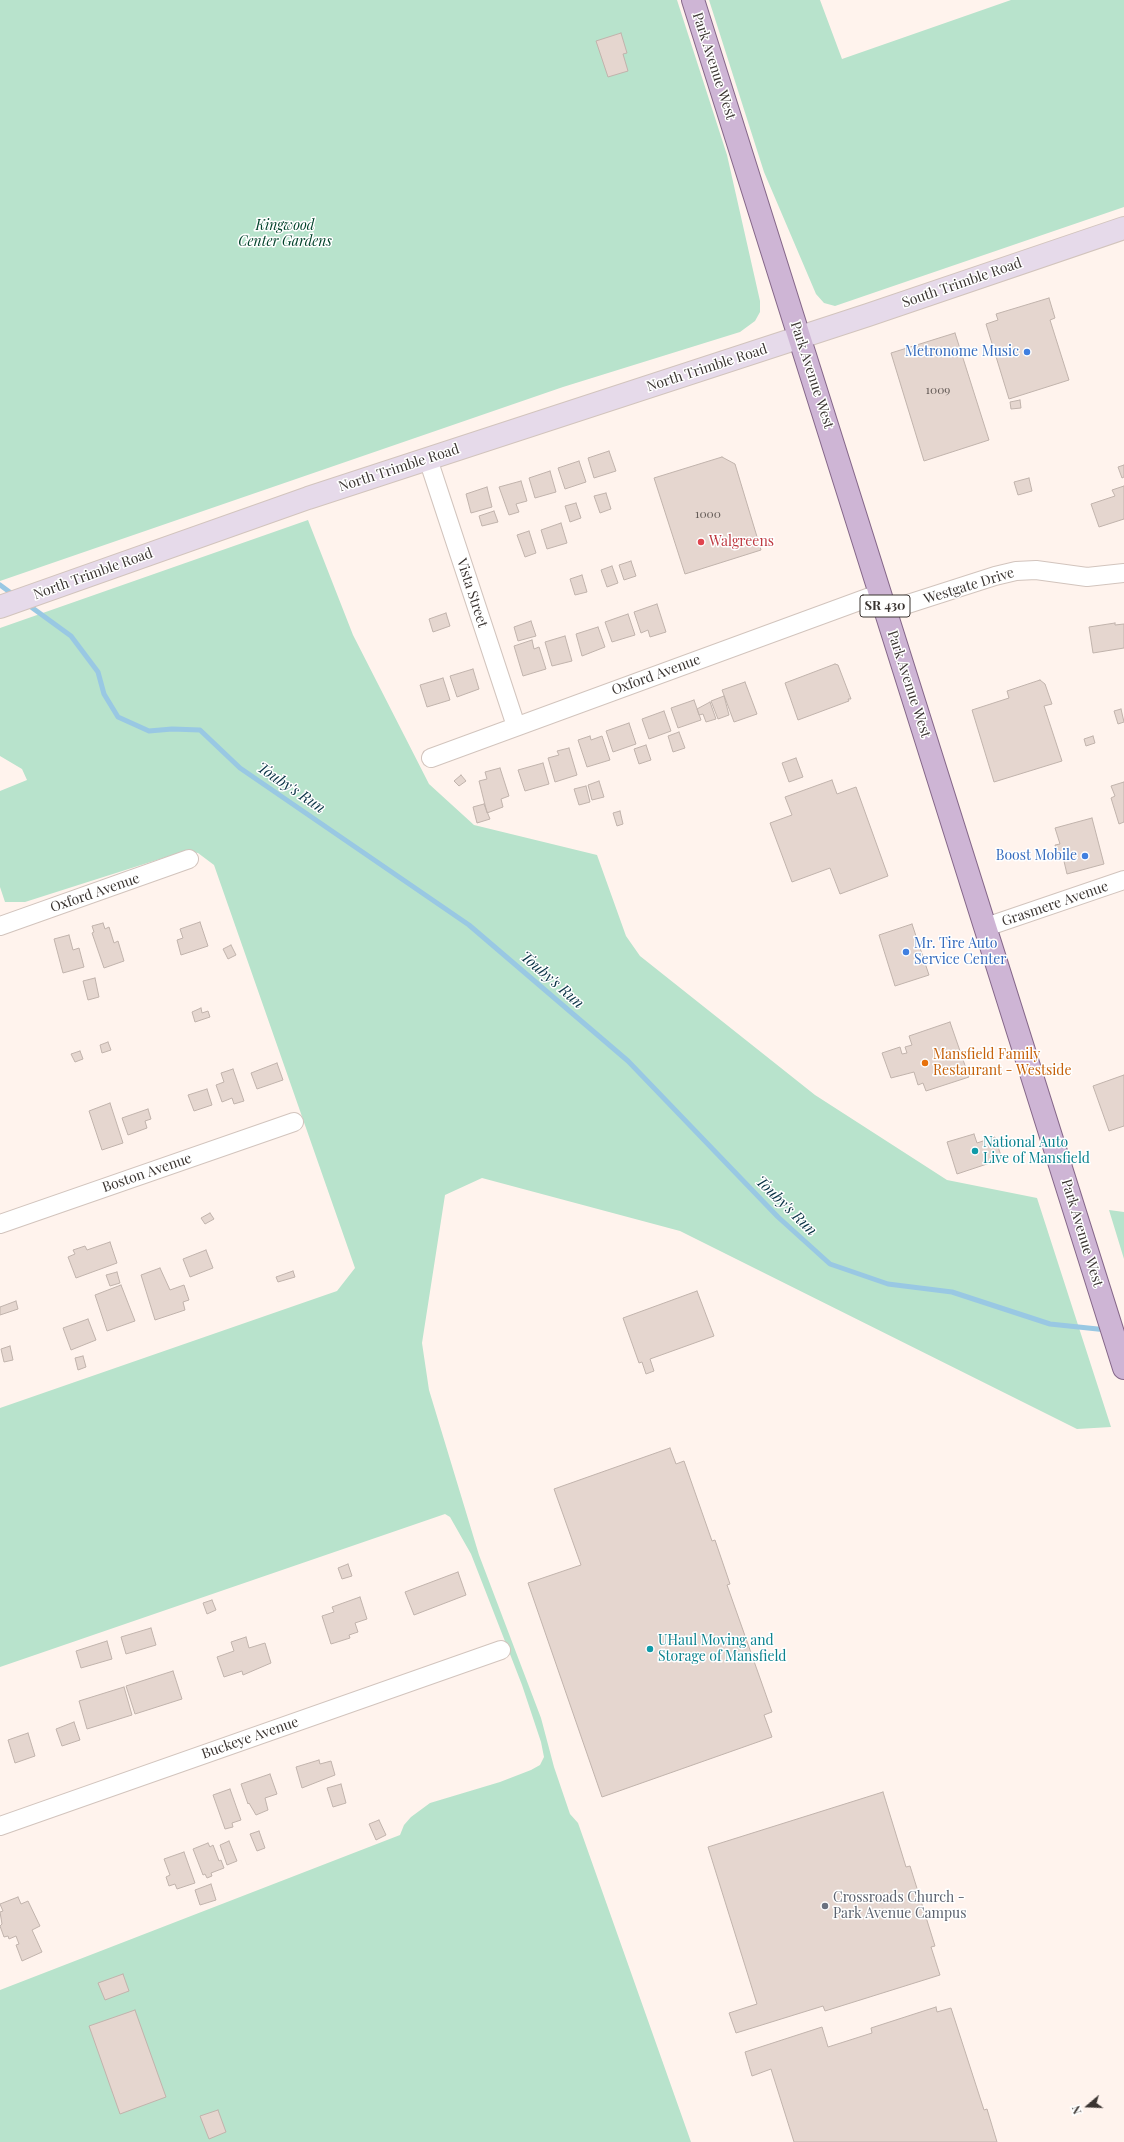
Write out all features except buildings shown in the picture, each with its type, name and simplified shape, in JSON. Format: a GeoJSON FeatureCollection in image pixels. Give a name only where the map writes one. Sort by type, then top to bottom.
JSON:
{"type":"FeatureCollection","features":[{"type":"Feature","properties":{"kind":"main road","name":"Park Avenue West"},"geometry":{"type":"LineString","coordinates":[[693,0],[1124,1368]]}},
{"type":"Feature","properties":{"kind":"main road","name":"South Trimble Road"},"geometry":{"type":"LineString","coordinates":[[800,337],[1124,228]]}},
{"type":"Feature","properties":{"kind":"main road","name":"North Trimble Road"},"geometry":{"type":"LineString","coordinates":[[0,607],[308,498],[800,337]]}},
{"type":"Feature","properties":{"kind":"street","name":"Vista Street"},"geometry":{"type":"LineString","coordinates":[[428,459],[516,726]]}},
{"type":"Feature","properties":{"kind":"street","name":"Westgate Drive"},"geometry":{"type":"LineString","coordinates":[[883,602],[1016,571],[1036,570],[1087,577],[1124,573]]}},
{"type":"Feature","properties":{"kind":"street","name":"Oxford Avenue"},"geometry":{"type":"LineString","coordinates":[[431,758],[516,726],[883,602]]}},
{"type":"Feature","properties":{"kind":"street","name":"Oxford Avenue"},"geometry":{"type":"LineString","coordinates":[[0,926],[189,860]]}},
{"type":"Feature","properties":{"kind":"street","name":"Grasmere Avenue"},"geometry":{"type":"LineString","coordinates":[[986,927],[1124,880]]}},
{"type":"Feature","properties":{"kind":"street","name":"Boston Avenue"},"geometry":{"type":"LineString","coordinates":[[0,1224],[294,1122]]}},
{"type":"Feature","properties":{"kind":"street","name":"Buckeye Avenue"},"geometry":{"type":"LineString","coordinates":[[0,1826],[501,1650]]}},
{"type":"Feature","properties":{"kind":"green space","name":"Kingwood Center Gardens"},"geometry":{"type":"Polygon","coordinates":[[[0,0],[677,0],[727,155],[760,301],[760,312],[755,321],[740,332],[563,387],[0,581],[0,0]]]}},
{"type":"Feature","properties":{"kind":"green space"},"geometry":{"type":"Polygon","coordinates":[[[709,0],[820,0],[842,59],[1011,0],[1124,0],[1124,207],[835,306],[824,303],[816,294],[764,172],[709,0]]]}},
{"type":"Feature","properties":{"kind":"green space"},"geometry":{"type":"Polygon","coordinates":[[[308,520],[353,635],[429,784],[474,825],[597,855],[626,936],[640,956],[815,1095],[947,1180],[1037,1198],[1111,1427],[1077,1429],[680,1231],[482,1178],[445,1195],[422,1343],[429,1390],[479,1555],[541,1718],[554,1767],[570,1814],[578,1823],[691,2142],[0,2142],[0,1990],[400,1835],[404,1825],[411,1817],[430,1803],[500,1782],[531,1770],[540,1765],[544,1757],[541,1742],[522,1685],[471,1554],[450,1517],[445,1514],[0,1667],[0,1408],[337,1291],[355,1268],[214,865],[198,853],[185,851],[25,902],[5,902],[0,887],[0,791],[27,780],[22,769],[0,756],[0,628],[308,520]]]}},
{"type":"Feature","properties":{"kind":"green space"},"geometry":{"type":"Polygon","coordinates":[[[1109,1210],[1124,1212],[1124,1259],[1109,1210]]]}},
{"type":"Feature","properties":{"kind":"waterway","name":"Touby's Run"},"geometry":{"type":"LineString","coordinates":[[0,585],[15,596]]}},
{"type":"Feature","properties":{"kind":"waterway","name":"Touby's Run"},"geometry":{"type":"LineString","coordinates":[[27,604],[71,636],[98,672],[104,694],[118,717],[149,731],[172,729],[200,730],[240,768],[469,925],[628,1061],[778,1217],[830,1264],[888,1284],[952,1292],[1050,1324],[1107,1330]]}},
{"type":"Feature","properties":{"kind":"place","name":"Metronome Music"},"geometry":{"type":"Point","coordinates":[1027,352]}},
{"type":"Feature","properties":{"kind":"place","name":"Walgreens"},"geometry":{"type":"Point","coordinates":[701,542]}},
{"type":"Feature","properties":{"kind":"place","name":"Boost Mobile"},"geometry":{"type":"Point","coordinates":[1085,856]}},
{"type":"Feature","properties":{"kind":"place","name":"Mr. Tire Auto Service Center"},"geometry":{"type":"Point","coordinates":[906,952]}},
{"type":"Feature","properties":{"kind":"place","name":"Mansfield Family Restaurant - Westside"},"geometry":{"type":"Point","coordinates":[925,1063]}},
{"type":"Feature","properties":{"kind":"place","name":"National Auto Live of Mansfield"},"geometry":{"type":"Point","coordinates":[975,1151]}},
{"type":"Feature","properties":{"kind":"place","name":"UHaul Moving and Storage of Mansfield"},"geometry":{"type":"Point","coordinates":[650,1649]}},
{"type":"Feature","properties":{"kind":"place","name":"Crossroads Church - Park Avenue Campus"},"geometry":{"type":"Point","coordinates":[825,1906]}}]}
